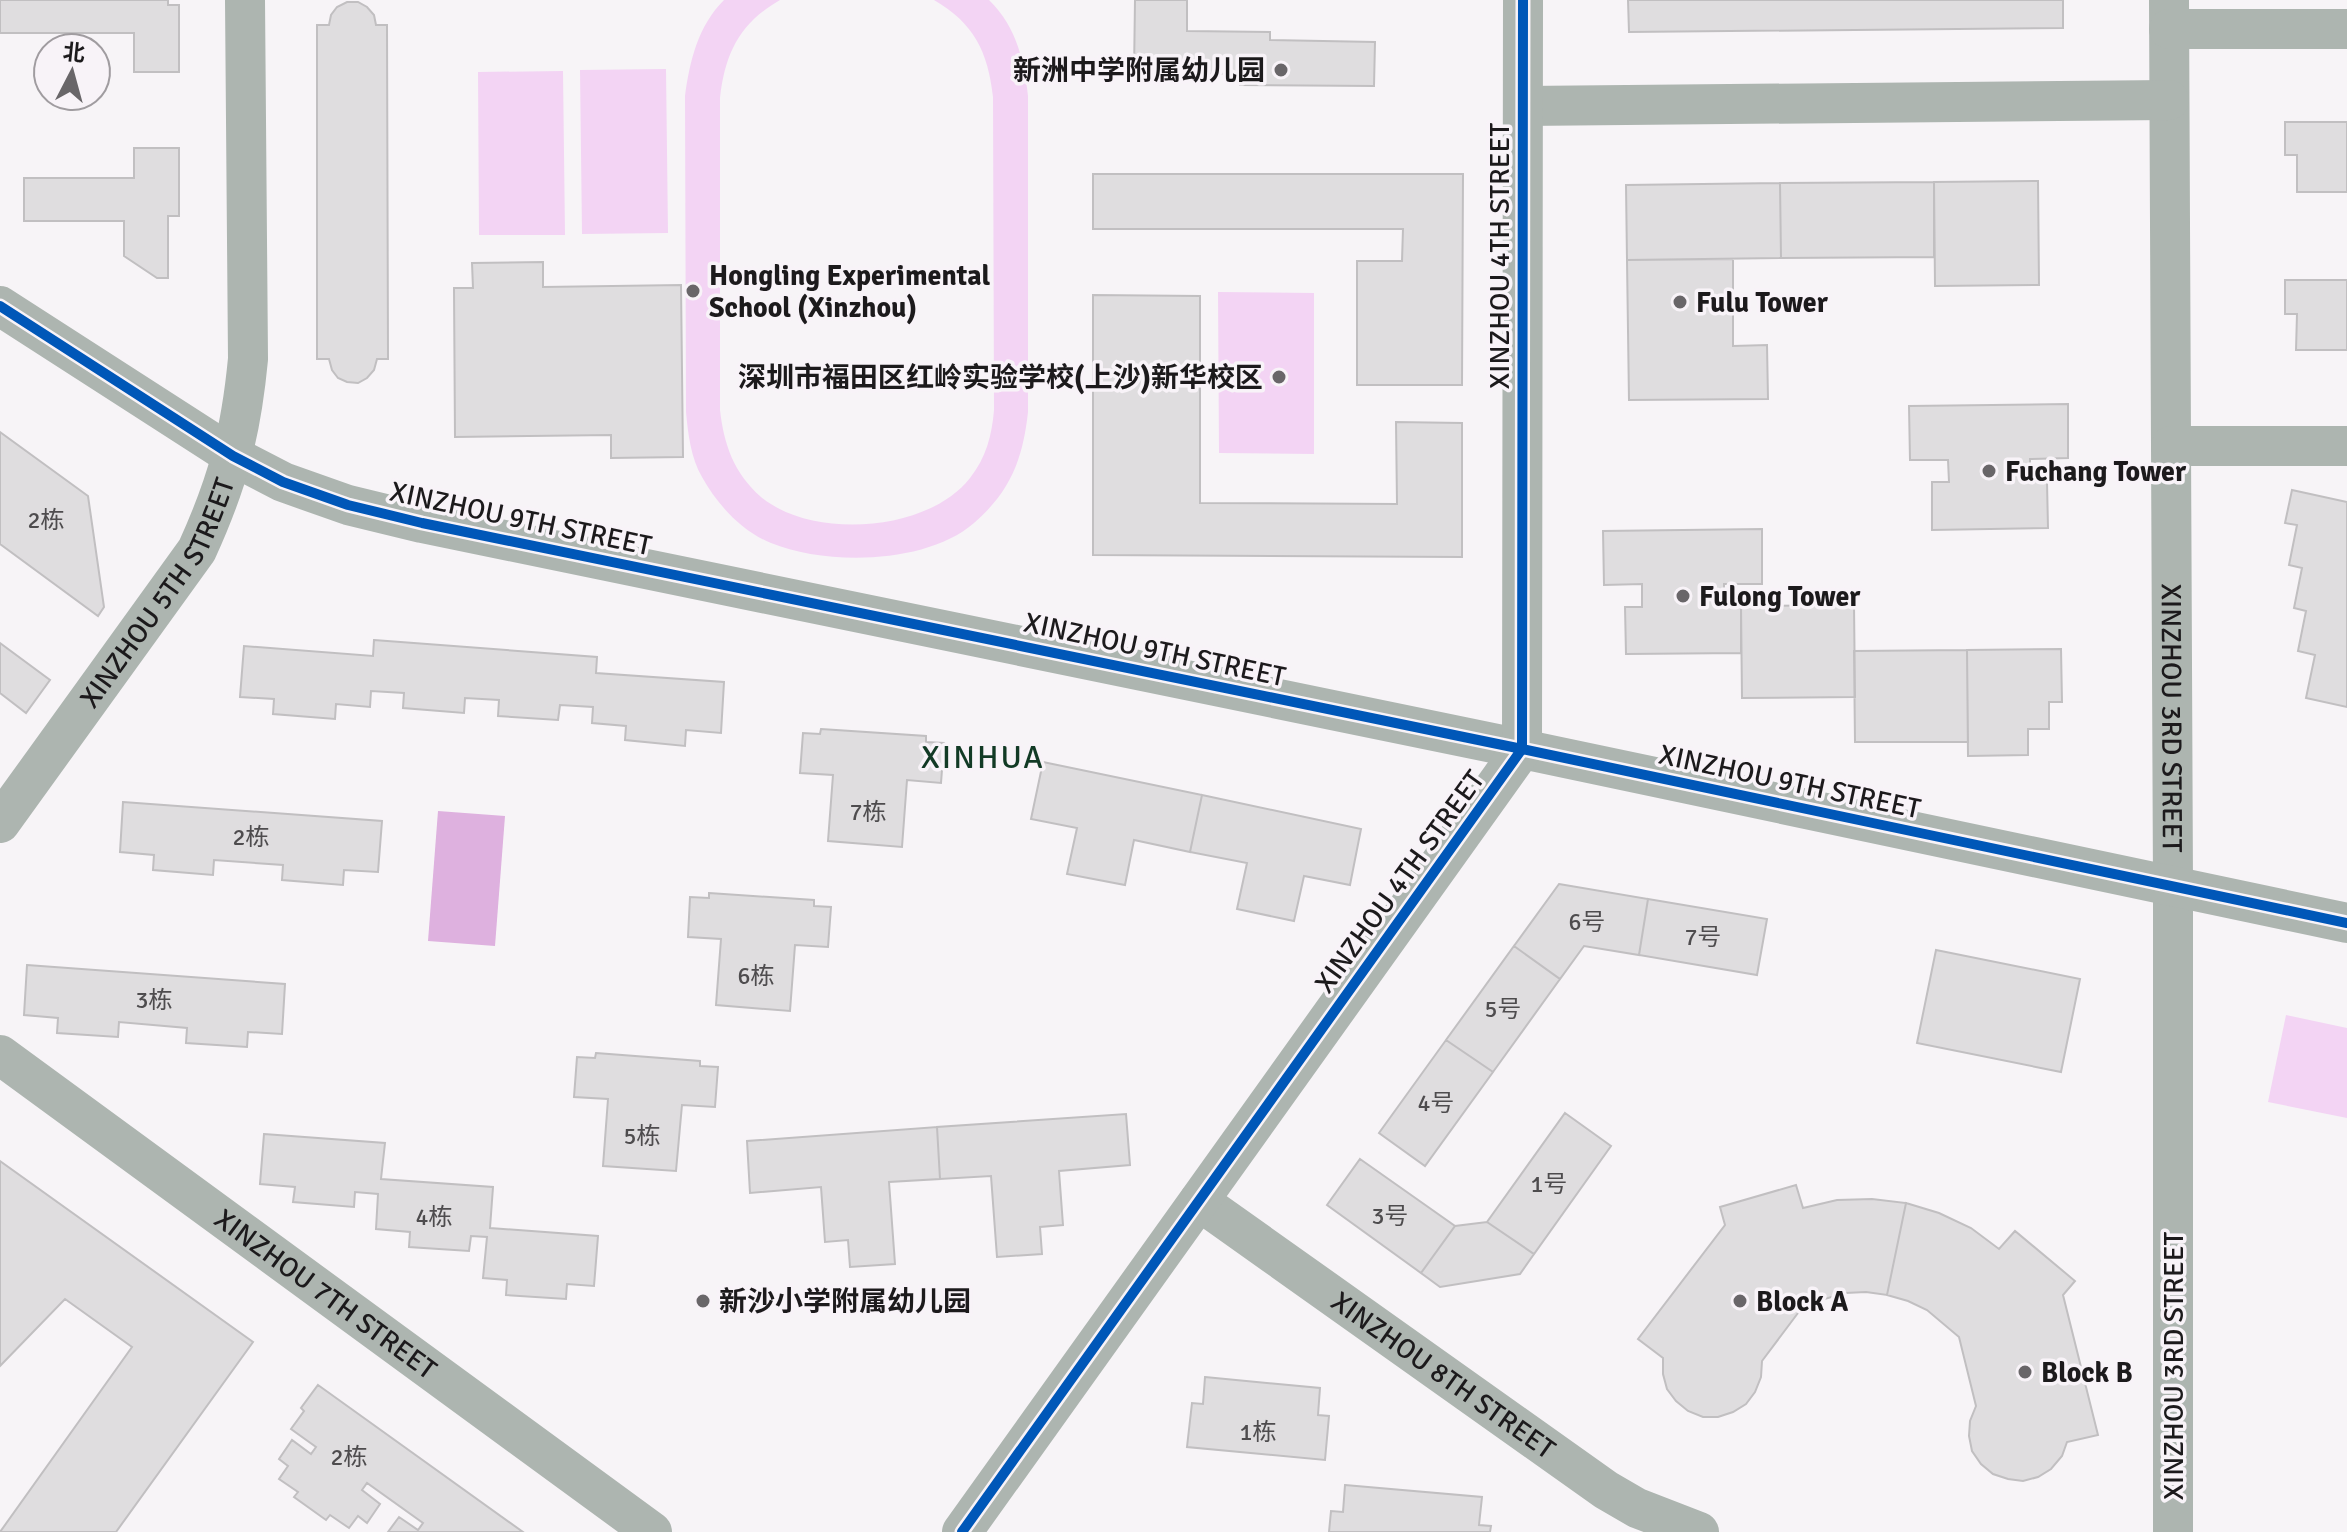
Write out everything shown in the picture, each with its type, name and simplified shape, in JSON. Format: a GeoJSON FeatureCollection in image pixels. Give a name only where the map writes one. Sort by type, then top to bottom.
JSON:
{"type":"FeatureCollection","features":[{"type":"Feature","properties":{"kind":"street","name":"XINZHOU 5TH STREET"},"geometry":{"type":"LineString","coordinates":[[0,823],[197,550],[218,503],[233,456],[248,359],[245,0]]}},
{"type":"Feature","properties":{"kind":"street","name":"XINZHOU 4TH STREET"},"geometry":{"type":"LineString","coordinates":[[962,1532],[1522,749],[1523,0]]}},
{"type":"Feature","properties":{"kind":"street"},"geometry":{"type":"LineString","coordinates":[[2169,14],[2347,29]]}},
{"type":"Feature","properties":{"kind":"street","name":"XINZHOU 3RD STREET"},"geometry":{"type":"LineString","coordinates":[[2169,14],[2173,1532]]}},
{"type":"Feature","properties":{"kind":"street"},"geometry":{"type":"LineString","coordinates":[[1523,106],[2169,100]]}},
{"type":"Feature","properties":{"kind":"street","name":"XINZHOU 9TH STREET"},"geometry":{"type":"LineString","coordinates":[[0,306],[233,456],[283,482],[335,500],[422,523],[1522,749],[2347,923]]}},
{"type":"Feature","properties":{"kind":"street"},"geometry":{"type":"LineString","coordinates":[[2171,446],[2347,446]]}},
{"type":"Feature","properties":{"kind":"street","name":"XINZHOU 7TH STREET"},"geometry":{"type":"LineString","coordinates":[[0,1055],[652,1532]]}},
{"type":"Feature","properties":{"kind":"street","name":"XINZHOU 8TH STREET"},"geometry":{"type":"LineString","coordinates":[[1199,1201],[1606,1490],[1648,1513],[1699,1532]]}},
{"type":"Feature","properties":{"kind":"shaded area"},"geometry":{"type":"Polygon","coordinates":[[[724,0],[780,0],[745,29],[731,53],[722,82],[722,423],[732,458],[752,488],[783,511],[810,520],[869,524],[927,510],[951,496],[970,478],[984,454],[994,410],[993,97],[987,66],[977,40],[959,19],[934,0],[989,0],[1006,21],[1017,44],[1028,96],[1026,429],[1013,473],[997,499],[974,523],[954,537],[930,547],[876,557],[847,558],[794,550],[771,543],[731,516],[708,487],[695,462],[686,412],[685,96],[697,44],[708,21],[724,0]]]}},
{"type":"Feature","properties":{"kind":"shaded area"},"geometry":{"type":"Polygon","coordinates":[[[666,69],[668,233],[582,234],[580,70],[666,69]]]}},
{"type":"Feature","properties":{"kind":"shaded area"},"geometry":{"type":"Polygon","coordinates":[[[563,71],[565,235],[479,235],[478,72],[563,71]]]}},
{"type":"Feature","properties":{"kind":"shaded area"},"geometry":{"type":"Polygon","coordinates":[[[1218,292],[1314,293],[1314,454],[1219,453],[1218,292]]]}},
{"type":"Feature","properties":{"kind":"shaded area"},"geometry":{"type":"Polygon","coordinates":[[[438,811],[505,816],[495,946],[428,941],[438,811]]]}},
{"type":"Feature","properties":{"kind":"shaded area"},"geometry":{"type":"Polygon","coordinates":[[[2286,1015],[2347,1028],[2347,1118],[2268,1102],[2286,1015]]]}},
{"type":"Feature","properties":{"kind":"building"},"geometry":{"type":"Polygon","coordinates":[[[0,0],[168,0],[168,5],[179,5],[179,72],[134,72],[134,33],[0,33],[0,0]]]}},
{"type":"Feature","properties":{"kind":"building"},"geometry":{"type":"Polygon","coordinates":[[[1135,0],[1187,0],[1187,31],[1270,32],[1270,40],[1375,42],[1374,86],[1240,85],[1240,74],[1134,73],[1135,0]]]}},
{"type":"Feature","properties":{"kind":"building"},"geometry":{"type":"Polygon","coordinates":[[[1628,0],[2063,0],[2063,28],[1629,32],[1628,0]]]}},
{"type":"Feature","properties":{"kind":"building"},"geometry":{"type":"Polygon","coordinates":[[[347,2],[358,2],[367,7],[374,15],[376,25],[387,25],[388,359],[377,359],[374,370],[358,383],[338,378],[329,359],[317,359],[317,25],[329,25],[337,7],[347,2]]]}},
{"type":"Feature","properties":{"kind":"building"},"geometry":{"type":"Polygon","coordinates":[[[2285,122],[2347,122],[2347,192],[2297,192],[2297,155],[2285,155],[2285,122]]]}},
{"type":"Feature","properties":{"kind":"building"},"geometry":{"type":"Polygon","coordinates":[[[134,148],[179,148],[179,216],[168,216],[168,278],[157,278],[124,256],[124,221],[24,221],[24,178],[134,178],[134,148]]]}},
{"type":"Feature","properties":{"kind":"building"},"geometry":{"type":"Polygon","coordinates":[[[1093,174],[1463,174],[1462,385],[1357,385],[1357,261],[1402,261],[1403,229],[1093,229],[1093,174]]]}},
{"type":"Feature","properties":{"kind":"building"},"geometry":{"type":"Polygon","coordinates":[[[2038,181],[2039,285],[1935,286],[1934,182],[2038,181]]]}},
{"type":"Feature","properties":{"kind":"building"},"geometry":{"type":"Polygon","coordinates":[[[1934,182],[1934,257],[1781,258],[1780,183],[1934,182]]]}},
{"type":"Feature","properties":{"kind":"building"},"geometry":{"type":"Polygon","coordinates":[[[1780,183],[1781,258],[1627,260],[1626,185],[1780,183]]]}},
{"type":"Feature","properties":{"kind":"building","name":"Fulu Tower"},"geometry":{"type":"Polygon","coordinates":[[[1733,259],[1733,346],[1767,345],[1768,399],[1629,400],[1627,260],[1733,259]]]}},
{"type":"Feature","properties":{"kind":"building"},"geometry":{"type":"Polygon","coordinates":[[[543,262],[543,287],[681,285],[683,457],[611,458],[611,435],[455,437],[454,288],[473,288],[472,263],[543,262]]]}},
{"type":"Feature","properties":{"kind":"building"},"geometry":{"type":"Polygon","coordinates":[[[2285,280],[2347,280],[2347,350],[2296,350],[2297,314],[2285,314],[2285,280]]]}},
{"type":"Feature","properties":{"kind":"building"},"geometry":{"type":"Polygon","coordinates":[[[1093,295],[1200,296],[1200,503],[1397,504],[1396,422],[1462,423],[1462,557],[1093,555],[1093,295]]]}},
{"type":"Feature","properties":{"kind":"building","name":"Fuchang Tower"},"geometry":{"type":"Polygon","coordinates":[[[2068,404],[2068,458],[2030,459],[2030,482],[2047,482],[2048,528],[1932,530],[1932,482],[1949,482],[1948,460],[1910,460],[1909,406],[2068,404]]]}},
{"type":"Feature","properties":{"kind":"building"},"geometry":{"type":"Polygon","coordinates":[[[0,432],[88,496],[104,607],[98,616],[0,544],[0,432]]]}},
{"type":"Feature","properties":{"kind":"building"},"geometry":{"type":"Polygon","coordinates":[[[2292,490],[2347,502],[2347,707],[2306,698],[2315,655],[2298,651],[2306,611],[2294,608],[2302,568],[2289,565],[2297,525],[2285,523],[2292,490]]]}},
{"type":"Feature","properties":{"kind":"building","name":"Fulong Tower"},"geometry":{"type":"Polygon","coordinates":[[[1762,529],[1762,584],[1724,584],[1724,606],[1741,606],[1741,653],[1626,654],[1625,607],[1642,607],[1642,584],[1604,585],[1603,531],[1762,529]]]}},
{"type":"Feature","properties":{"kind":"building"},"geometry":{"type":"Polygon","coordinates":[[[1854,605],[1855,697],[1742,698],[1741,606],[1854,605]]]}},
{"type":"Feature","properties":{"kind":"building"},"geometry":{"type":"Polygon","coordinates":[[[374,640],[597,657],[596,673],[724,682],[721,733],[686,730],[685,746],[625,740],[626,726],[592,723],[593,707],[560,705],[558,720],[498,716],[499,700],[465,698],[464,713],[403,708],[404,693],[371,691],[370,707],[336,704],[335,719],[273,714],[274,699],[240,697],[244,646],[373,656],[374,640]]]}},
{"type":"Feature","properties":{"kind":"building"},"geometry":{"type":"Polygon","coordinates":[[[0,643],[50,680],[26,713],[0,693],[0,643]]]}},
{"type":"Feature","properties":{"kind":"building"},"geometry":{"type":"Polygon","coordinates":[[[2061,649],[2062,702],[2049,702],[2049,729],[2028,729],[2028,755],[1968,756],[1967,650],[2061,649]]]}},
{"type":"Feature","properties":{"kind":"building"},"geometry":{"type":"Polygon","coordinates":[[[1967,650],[1968,742],[1855,742],[1854,651],[1967,650]]]}},
{"type":"Feature","properties":{"kind":"building"},"geometry":{"type":"Polygon","coordinates":[[[821,729],[926,736],[926,742],[944,743],[941,783],[907,780],[902,847],[828,841],[833,775],[800,773],[803,733],[820,734],[821,729]]]}},
{"type":"Feature","properties":{"kind":"building"},"geometry":{"type":"Polygon","coordinates":[[[1043,762],[1202,795],[1190,852],[1134,840],[1125,885],[1067,874],[1077,828],[1031,819],[1043,762]]]}},
{"type":"Feature","properties":{"kind":"building"},"geometry":{"type":"Polygon","coordinates":[[[1202,795],[1361,829],[1350,885],[1304,876],[1294,921],[1237,909],[1247,863],[1190,852],[1202,795]]]}},
{"type":"Feature","properties":{"kind":"building"},"geometry":{"type":"Polygon","coordinates":[[[123,802],[382,821],[378,872],[344,870],[343,885],[282,880],[283,865],[214,860],[213,875],[153,870],[154,855],[120,852],[123,802]]]}},
{"type":"Feature","properties":{"kind":"building"},"geometry":{"type":"Polygon","coordinates":[[[1559,884],[1648,899],[1639,955],[1584,946],[1560,979],[1514,946],[1559,884]]]}},
{"type":"Feature","properties":{"kind":"building"},"geometry":{"type":"Polygon","coordinates":[[[709,893],[814,900],[814,906],[831,907],[828,947],[795,945],[790,1011],[716,1005],[721,939],[688,937],[690,897],[709,898],[709,893]]]}},
{"type":"Feature","properties":{"kind":"building"},"geometry":{"type":"Polygon","coordinates":[[[1648,899],[1767,919],[1757,975],[1639,955],[1648,899]]]}},
{"type":"Feature","properties":{"kind":"building"},"geometry":{"type":"Polygon","coordinates":[[[1514,946],[1560,979],[1493,1072],[1446,1040],[1514,946]]]}},
{"type":"Feature","properties":{"kind":"building"},"geometry":{"type":"Polygon","coordinates":[[[1936,950],[2080,979],[2061,1072],[1917,1043],[1936,950]]]}},
{"type":"Feature","properties":{"kind":"building"},"geometry":{"type":"Polygon","coordinates":[[[27,965],[285,984],[282,1034],[248,1032],[247,1047],[186,1043],[187,1028],[119,1022],[118,1037],[57,1033],[58,1018],[24,1015],[27,965]]]}},
{"type":"Feature","properties":{"kind":"building"},"geometry":{"type":"Polygon","coordinates":[[[1446,1040],[1493,1072],[1425,1166],[1379,1133],[1446,1040]]]}},
{"type":"Feature","properties":{"kind":"building"},"geometry":{"type":"Polygon","coordinates":[[[596,1053],[700,1061],[700,1066],[718,1067],[715,1107],[682,1105],[676,1171],[603,1166],[608,1099],[574,1097],[577,1057],[595,1058],[596,1053]]]}},
{"type":"Feature","properties":{"kind":"building"},"geometry":{"type":"Polygon","coordinates":[[[1565,1113],[1611,1146],[1534,1254],[1487,1222],[1565,1113]]]}},
{"type":"Feature","properties":{"kind":"building"},"geometry":{"type":"Polygon","coordinates":[[[1126,1114],[1130,1165],[1059,1171],[1063,1225],[1040,1227],[1042,1254],[997,1257],[991,1176],[940,1179],[937,1127],[1126,1114]]]}},
{"type":"Feature","properties":{"kind":"building"},"geometry":{"type":"Polygon","coordinates":[[[937,1127],[940,1179],[889,1182],[895,1264],[850,1267],[848,1240],[825,1242],[821,1187],[750,1193],[747,1141],[937,1127]]]}},
{"type":"Feature","properties":{"kind":"building"},"geometry":{"type":"Polygon","coordinates":[[[264,1134],[385,1143],[381,1179],[493,1187],[490,1228],[598,1236],[594,1286],[567,1284],[566,1299],[506,1295],[507,1280],[483,1278],[487,1237],[471,1236],[469,1251],[409,1247],[410,1232],[376,1229],[378,1194],[355,1192],[354,1207],[293,1202],[295,1187],[260,1184],[264,1134]]]}},
{"type":"Feature","properties":{"kind":"building"},"geometry":{"type":"Polygon","coordinates":[[[1360,1159],[1455,1226],[1421,1273],[1327,1205],[1360,1159]]]}},
{"type":"Feature","properties":{"kind":"building"},"geometry":{"type":"Polygon","coordinates":[[[0,1161],[253,1342],[116,1532],[0,1532],[132,1347],[65,1299],[0,1366],[0,1161]]]}},
{"type":"Feature","properties":{"kind":"building","name":"Block A"},"geometry":{"type":"Polygon","coordinates":[[[1796,1185],[1803,1208],[1837,1200],[1872,1199],[1906,1203],[1887,1295],[1845,1293],[1804,1305],[1762,1361],[1761,1377],[1746,1404],[1718,1417],[1703,1417],[1688,1411],[1667,1389],[1663,1358],[1638,1339],[1725,1225],[1720,1207],[1796,1185]]]}},
{"type":"Feature","properties":{"kind":"building","name":"Block B"},"geometry":{"type":"Polygon","coordinates":[[[1906,1203],[1939,1213],[1971,1228],[1999,1249],[2015,1231],[2075,1281],[2063,1295],[2098,1435],[2067,1442],[2062,1456],[2051,1469],[2038,1477],[2023,1481],[2008,1479],[1993,1474],[1981,1464],[1972,1451],[1969,1436],[1970,1421],[1976,1406],[1959,1337],[1927,1310],[1887,1295],[1906,1203]]]}},
{"type":"Feature","properties":{"kind":"building"},"geometry":{"type":"Polygon","coordinates":[[[1487,1222],[1534,1254],[1520,1274],[1440,1287],[1421,1273],[1455,1226],[1487,1222]]]}},
{"type":"Feature","properties":{"kind":"building"},"geometry":{"type":"Polygon","coordinates":[[[1205,1377],[1320,1388],[1318,1415],[1329,1416],[1325,1460],[1187,1447],[1192,1403],[1203,1404],[1205,1377]]]}},
{"type":"Feature","properties":{"kind":"building"},"geometry":{"type":"Polygon","coordinates":[[[318,1385],[523,1532],[388,1532],[399,1517],[418,1530],[423,1523],[367,1483],[362,1490],[380,1504],[367,1523],[358,1516],[349,1528],[330,1515],[326,1520],[294,1497],[298,1492],[279,1479],[288,1466],[279,1459],[292,1440],[311,1454],[316,1447],[291,1429],[304,1411],[301,1408],[318,1385]]]}},
{"type":"Feature","properties":{"kind":"building"},"geometry":{"type":"Polygon","coordinates":[[[1345,1485],[1482,1497],[1479,1525],[1491,1526],[1490,1532],[1329,1532],[1331,1511],[1343,1512],[1345,1485]]]}},
{"type":"Feature","properties":{"kind":"cycle path"},"geometry":{"type":"LineString","coordinates":[[962,1532],[1522,749],[1523,0]]}},
{"type":"Feature","properties":{"kind":"cycle path"},"geometry":{"type":"LineString","coordinates":[[0,306],[233,456],[283,482],[348,505],[422,523],[1522,749],[2347,923]]}},
{"type":"Feature","properties":{"kind":"place","name":"新洲中学附属幼儿园"},"geometry":{"type":"Point","coordinates":[1281,70]}},
{"type":"Feature","properties":{"kind":"place","name":"Hongling Experimental School (Xinzhou)"},"geometry":{"type":"Point","coordinates":[693,291]}},
{"type":"Feature","properties":{"kind":"place","name":"Fulu Tower"},"geometry":{"type":"Point","coordinates":[1680,302]}},
{"type":"Feature","properties":{"kind":"place","name":"深圳市福田区红岭实验学校(上沙)新华校区"},"geometry":{"type":"Point","coordinates":[1279,377]}},
{"type":"Feature","properties":{"kind":"place","name":"Fuchang Tower"},"geometry":{"type":"Point","coordinates":[1989,471]}},
{"type":"Feature","properties":{"kind":"place","name":"Fulong Tower"},"geometry":{"type":"Point","coordinates":[1683,596]}},
{"type":"Feature","properties":{"kind":"place","name":"新沙小学附属幼儿园"},"geometry":{"type":"Point","coordinates":[703,1301]}},
{"type":"Feature","properties":{"kind":"place","name":"Block A"},"geometry":{"type":"Point","coordinates":[1740,1301]}},
{"type":"Feature","properties":{"kind":"place","name":"Block B"},"geometry":{"type":"Point","coordinates":[2025,1372]}},
{"type":"Feature","properties":{"kind":"district","name":"XINHUA"},"geometry":{"type":"Point","coordinates":[983,757]}}]}
